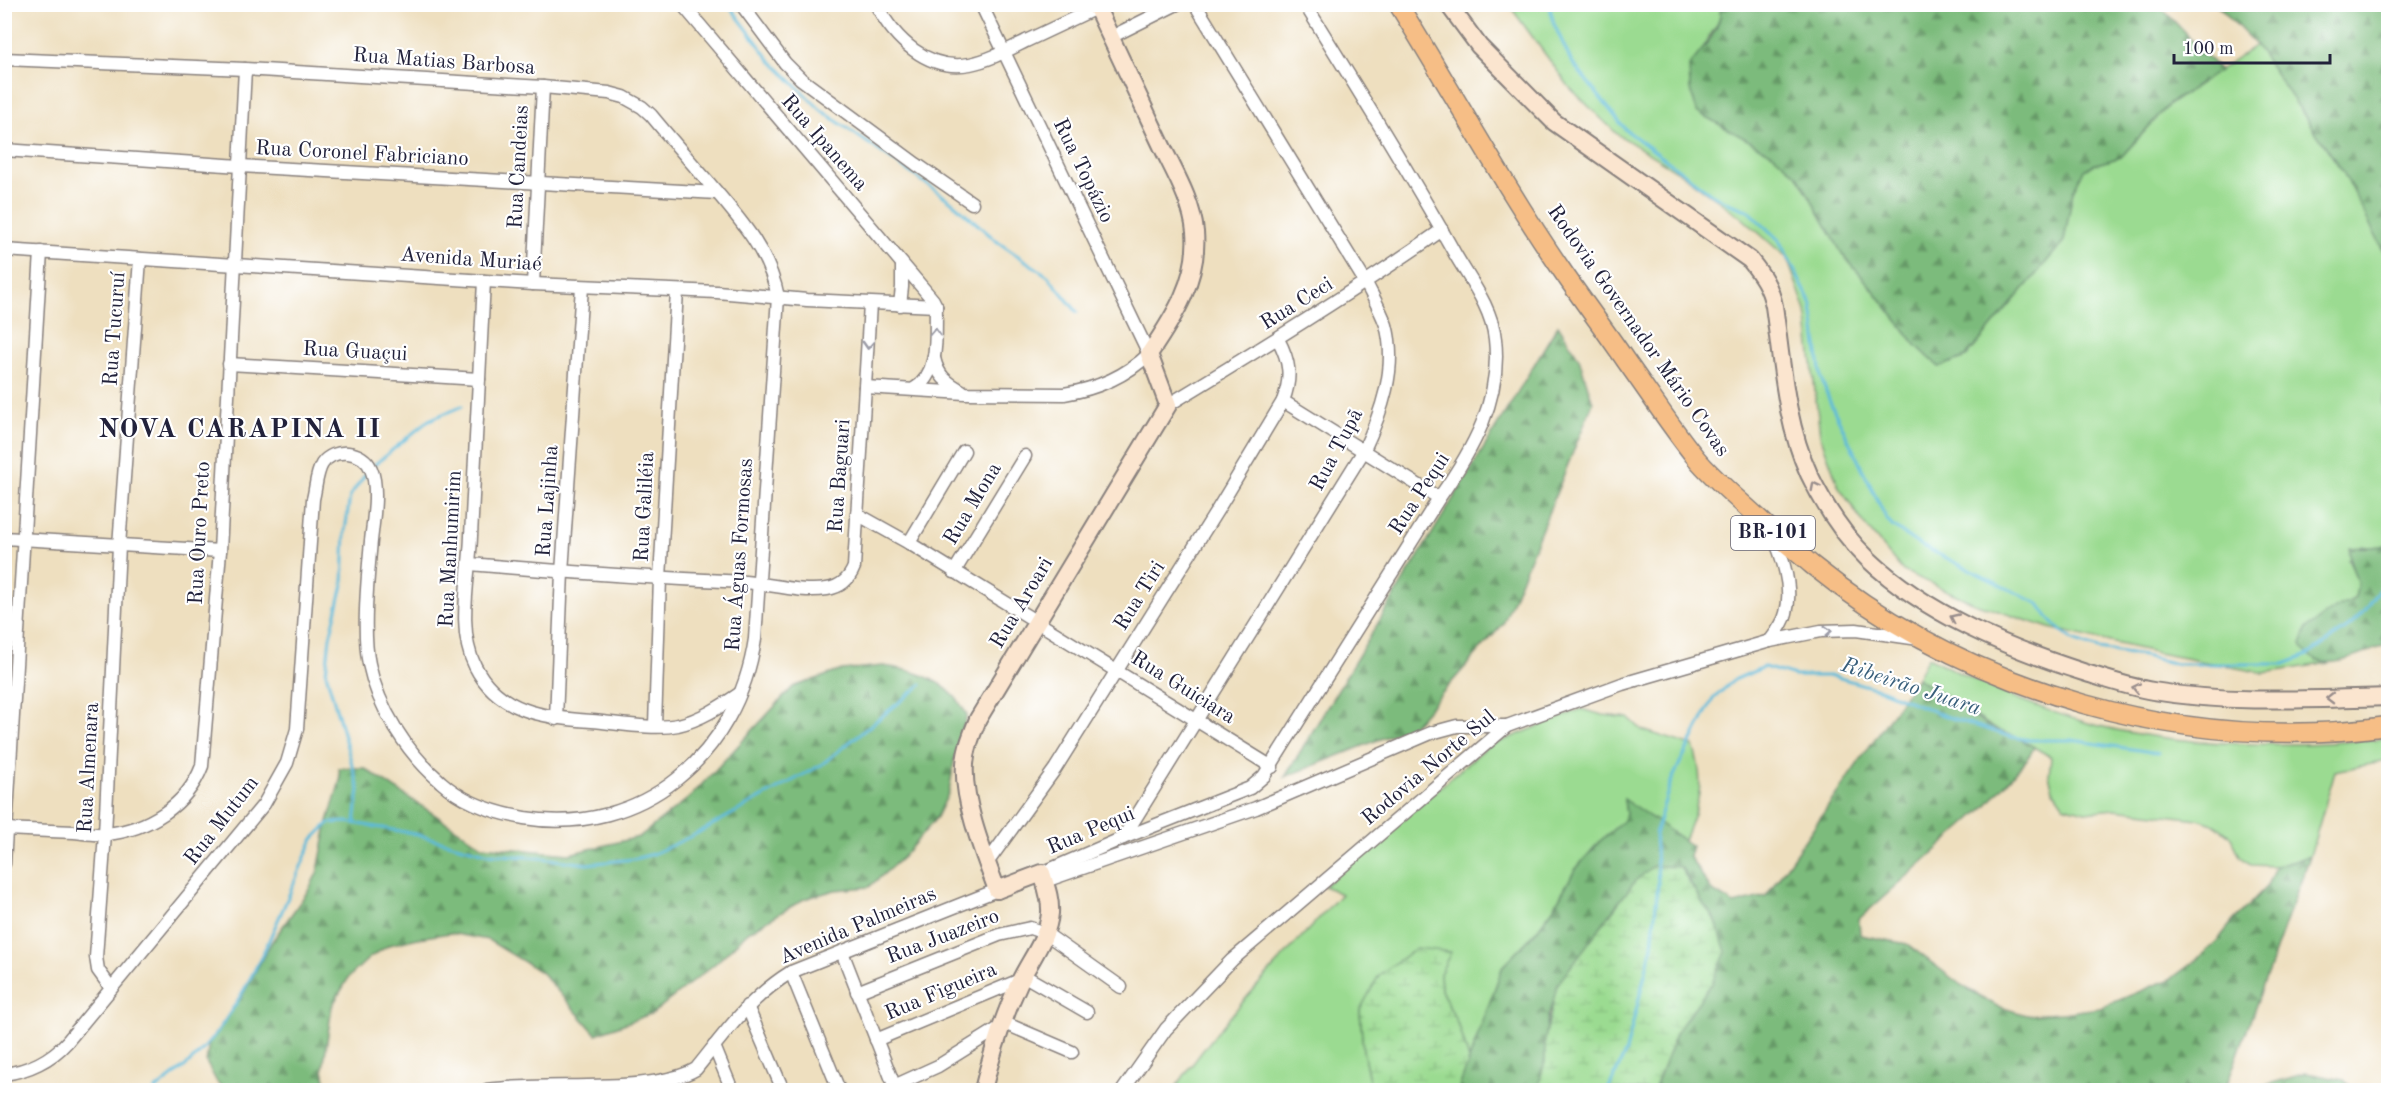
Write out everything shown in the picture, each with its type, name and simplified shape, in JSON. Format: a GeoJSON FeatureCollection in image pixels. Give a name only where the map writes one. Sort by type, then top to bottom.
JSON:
{"type":"FeatureCollection","features":[{"type":"Feature","properties":{"kind":"main road","name":"Rodovia Governador Mário Covas"},"geometry":{"type":"LineString","coordinates":[[1398,4],[1560,267],[1696,458],[1772,532],[1855,597],[1922,640],[2008,678],[2084,705],[2123,714],[2240,732],[2388,726]]}},
{"type":"Feature","properties":{"kind":"street","name":"Rua Ipanema"},"geometry":{"type":"LineString","coordinates":[[682,4],[936,306]]}},
{"type":"Feature","properties":{"kind":"street"},"geometry":{"type":"LineString","coordinates":[[741,4],[785,63],[801,79],[972,203]]}},
{"type":"Feature","properties":{"kind":"street"},"geometry":{"type":"LineString","coordinates":[[866,387],[965,393],[1065,394],[1081,391],[1121,375],[1149,354],[1176,315],[1185,295],[1192,268],[1195,232],[1185,195],[1096,6],[1005,51],[969,64],[953,65],[935,62],[902,40],[886,23],[876,4]]}},
{"type":"Feature","properties":{"kind":"street","name":"Rua Topázio"},"geometry":{"type":"LineString","coordinates":[[981,4],[1149,354]]}},
{"type":"Feature","properties":{"kind":"street"},"geometry":{"type":"LineString","coordinates":[[1111,37],[1177,4]]}},
{"type":"Feature","properties":{"kind":"street","name":"Rua Tupã"},"geometry":{"type":"LineString","coordinates":[[1123,838],[1363,452],[1381,407],[1390,357],[1386,326],[1366,283],[1195,4]]}},
{"type":"Feature","properties":{"kind":"street","name":"Rua Pequi"},"geometry":{"type":"LineString","coordinates":[[1037,877],[1123,838],[1250,788],[1272,767],[1466,458],[1483,423],[1494,378],[1496,359],[1495,340],[1489,313],[1442,230],[1305,4]]}},
{"type":"Feature","properties":{"kind":"street"},"geometry":{"type":"LineString","coordinates":[[1448,4],[1479,46],[1554,122],[1750,260],[1763,276],[1771,290],[1789,409],[1808,471],[1835,519],[1866,557],[1900,586],[1939,611],[2036,657],[2127,686],[2190,696],[2251,699],[2388,697]]}},
{"type":"Feature","properties":{"kind":"street","name":"Rua Matias Barbosa"},"geometry":{"type":"LineString","coordinates":[[4,58],[245,69],[609,93],[633,101],[651,116],[717,193],[758,244],[774,277],[778,297]]}},
{"type":"Feature","properties":{"kind":"street","name":"Rua Ouro Preto"},"geometry":{"type":"LineString","coordinates":[[6,829],[105,834],[140,825],[160,816],[186,796],[198,779],[205,754],[220,551],[245,69]]}},
{"type":"Feature","properties":{"kind":"street","name":"Rua Candeias"},"geometry":{"type":"LineString","coordinates":[[533,284],[543,87]]}},
{"type":"Feature","properties":{"kind":"street","name":"Rua Coronel Fabriciano"},"geometry":{"type":"LineString","coordinates":[[4,150],[717,193]]}},
{"type":"Feature","properties":{"kind":"street","name":"Rua Ceci"},"geometry":{"type":"LineString","coordinates":[[1168,405],[1366,283],[1442,230]]}},
{"type":"Feature","properties":{"kind":"street","name":"Avenida Muriaé"},"geometry":{"type":"LineString","coordinates":[[4,250],[582,287],[936,306]]}},
{"type":"Feature","properties":{"kind":"street"},"geometry":{"type":"LineString","coordinates":[[4,864],[41,252]]}},
{"type":"Feature","properties":{"kind":"street","name":"Rua Tucuruí"},"geometry":{"type":"LineString","coordinates":[[119,546],[140,259]]}},
{"type":"Feature","properties":{"kind":"street"},"geometry":{"type":"LineString","coordinates":[[900,305],[902,264]]}},
{"type":"Feature","properties":{"kind":"street","name":"Rua Manhumirim"},"geometry":{"type":"LineString","coordinates":[[484,281],[470,564],[465,621],[466,638],[475,666],[492,690],[504,700],[529,712],[556,719],[677,725],[716,710],[742,692]]}},
{"type":"Feature","properties":{"kind":"street","name":"Rua Lajinha"},"geometry":{"type":"LineString","coordinates":[[556,719],[562,572],[582,287]]}},
{"type":"Feature","properties":{"kind":"street","name":"Rua Galiléia"},"geometry":{"type":"LineString","coordinates":[[655,725],[660,578],[677,291]]}},
{"type":"Feature","properties":{"kind":"street","name":"Rua Águas Formosas"},"geometry":{"type":"LineString","coordinates":[[343,453],[355,454],[364,460],[371,468],[373,476],[374,504],[367,638],[369,662],[375,686],[393,724],[414,754],[442,784],[476,803],[510,815],[550,822],[616,813],[644,802],[673,783],[693,764],[711,743],[742,692],[752,657],[778,297]]}},
{"type":"Feature","properties":{"kind":"street","name":"Rua Baguari"},"geometry":{"type":"LineString","coordinates":[[757,583],[805,589],[828,589],[846,581],[854,567],[870,304]]}},
{"type":"Feature","properties":{"kind":"street"},"geometry":{"type":"LineString","coordinates":[[936,306],[934,357],[936,367],[943,378],[965,393]]}},
{"type":"Feature","properties":{"kind":"street","name":"Rua Tiri"},"geometry":{"type":"LineString","coordinates":[[987,863],[1055,769],[1283,401],[1288,387],[1289,370],[1286,354],[1278,339]]}},
{"type":"Feature","properties":{"kind":"street"},"geometry":{"type":"LineString","coordinates":[[1149,354],[1168,405]]}},
{"type":"Feature","properties":{"kind":"street"},"geometry":{"type":"LineString","coordinates":[[914,389],[925,381],[934,357]]}},
{"type":"Feature","properties":{"kind":"street","name":"Rua Guaçui"},"geometry":{"type":"LineString","coordinates":[[229,364],[478,379]]}},
{"type":"Feature","properties":{"kind":"street"},"geometry":{"type":"LineString","coordinates":[[1283,401],[1439,498]]}},
{"type":"Feature","properties":{"kind":"street","name":"Rua Aroari"},"geometry":{"type":"LineString","coordinates":[[997,890],[987,863],[965,783],[966,751],[978,719],[1168,405]]}},
{"type":"Feature","properties":{"kind":"street"},"geometry":{"type":"LineString","coordinates":[[909,543],[964,451]]}},
{"type":"Feature","properties":{"kind":"street","name":"Rua Mutum"},"geometry":{"type":"LineString","coordinates":[[4,1074],[38,1064],[58,1051],[264,804],[287,763],[297,729],[313,499],[318,474],[323,463],[332,455],[343,453]]}},
{"type":"Feature","properties":{"kind":"street","name":"Rua Mona"},"geometry":{"type":"LineString","coordinates":[[954,572],[1025,456]]}},
{"type":"Feature","properties":{"kind":"street","name":"Rua Guiciara"},"geometry":{"type":"LineString","coordinates":[[857,514],[1117,669],[1272,767]]}},
{"type":"Feature","properties":{"kind":"street"},"geometry":{"type":"LineString","coordinates":[[1770,641],[1782,623],[1787,607],[1784,567],[1772,532]]}},
{"type":"Feature","properties":{"kind":"street"},"geometry":{"type":"LineString","coordinates":[[4,538],[220,551]]}},
{"type":"Feature","properties":{"kind":"street","name":"Rua Almenara"},"geometry":{"type":"LineString","coordinates":[[111,988],[98,970],[96,957],[105,834],[119,546]]}},
{"type":"Feature","properties":{"kind":"street"},"geometry":{"type":"LineString","coordinates":[[470,564],[562,572],[757,583]]}},
{"type":"Feature","properties":{"kind":"street","name":"Rodovia Norte Sul"},"geometry":{"type":"LineString","coordinates":[[1123,1090],[1166,1029],[1232,960],[1507,726],[1622,684],[1770,641],[1821,631],[1856,630],[1922,640]]}},
{"type":"Feature","properties":{"kind":"street"},"geometry":{"type":"LineString","coordinates":[[997,890],[1009,894],[1037,877],[1256,808],[1431,733],[1457,726],[1507,726]]}},
{"type":"Feature","properties":{"kind":"street"},"geometry":{"type":"LineString","coordinates":[[987,863],[1037,877]]}},
{"type":"Feature","properties":{"kind":"street"},"geometry":{"type":"LineString","coordinates":[[983,1090],[1001,1025],[1045,933],[1050,914],[1037,877]]}},
{"type":"Feature","properties":{"kind":"street","name":"Avenida Palmeiras"},"geometry":{"type":"LineString","coordinates":[[487,1090],[620,1090],[676,1086],[696,1070],[747,1006],[791,972],[997,890]]}},
{"type":"Feature","properties":{"kind":"street","name":"Rua Juazeiro"},"geometry":{"type":"LineString","coordinates":[[857,992],[1005,933],[1029,928],[1045,933]]}},
{"type":"Feature","properties":{"kind":"street"},"geometry":{"type":"LineString","coordinates":[[1045,933],[1121,987]]}},
{"type":"Feature","properties":{"kind":"street"},"geometry":{"type":"LineString","coordinates":[[842,952],[895,1088],[938,1066],[1001,1025]]}},
{"type":"Feature","properties":{"kind":"street"},"geometry":{"type":"LineString","coordinates":[[791,972],[839,1090]]}},
{"type":"Feature","properties":{"kind":"street"},"geometry":{"type":"LineString","coordinates":[[1022,978],[1087,1012]]}},
{"type":"Feature","properties":{"kind":"street","name":"Rua Figueira"},"geometry":{"type":"LineString","coordinates":[[876,1040],[1022,978]]}},
{"type":"Feature","properties":{"kind":"street"},"geometry":{"type":"LineString","coordinates":[[747,1006],[783,1090]]}},
{"type":"Feature","properties":{"kind":"street"},"geometry":{"type":"LineString","coordinates":[[1001,1025],[1072,1052]]}},
{"type":"Feature","properties":{"kind":"street"},"geometry":{"type":"LineString","coordinates":[[714,1046],[732,1090]]}},
{"type":"Feature","properties":{"kind":"green space"},"geometry":{"type":"Polygon","coordinates":[[[2158,4],[2220,70],[2169,104],[2121,157],[2084,170],[2073,191],[2064,241],[1966,357],[1939,367],[1916,345],[1843,255],[1798,176],[1773,154],[1697,112],[1690,89],[1689,66],[1715,30],[1719,22],[1720,5],[2158,4]]]}},
{"type":"Feature","properties":{"kind":"green space"},"geometry":{"type":"Polygon","coordinates":[[[1509,5],[1720,5],[1720,18],[1705,43],[1701,56],[1697,112],[1773,154],[1798,176],[1843,255],[1916,345],[1939,367],[1966,357],[2064,241],[2073,191],[2084,169],[2121,157],[2169,105],[2256,45],[2344,173],[2388,260],[2388,388],[2382,403],[2388,426],[2388,544],[2376,548],[2362,546],[2348,560],[2357,579],[2356,593],[2354,599],[2337,607],[2316,661],[2330,663],[2263,673],[2158,653],[2049,628],[1974,603],[1903,571],[1864,524],[1839,487],[1820,435],[1806,311],[1787,258],[1741,217],[1677,171],[1617,134],[1570,88],[1509,5]]]}},
{"type":"Feature","properties":{"kind":"green space"},"geometry":{"type":"Polygon","coordinates":[[[2217,5],[2388,5],[2388,260],[2343,172],[2256,45],[2217,5]]]}},
{"type":"Feature","properties":{"kind":"green space"},"geometry":{"type":"Polygon","coordinates":[[[1558,325],[1579,358],[1593,403],[1503,624],[1413,726],[1285,777],[1558,325]]]}},
{"type":"Feature","properties":{"kind":"green space"},"geometry":{"type":"Polygon","coordinates":[[[2388,544],[2388,644],[2342,661],[2319,661],[2309,655],[2301,645],[2307,628],[2337,607],[2354,599],[2357,584],[2350,562],[2350,548],[2388,544]]]}},
{"type":"Feature","properties":{"kind":"green space"},"geometry":{"type":"Polygon","coordinates":[[[1928,657],[1986,686],[2026,702],[2067,717],[2123,731],[2160,737],[2238,744],[2315,743],[2388,738],[2388,761],[2335,771],[2310,856],[2275,866],[2251,865],[2240,856],[2231,837],[2216,825],[2198,819],[2115,809],[2085,812],[2064,806],[2053,790],[2049,775],[2051,757],[2020,739],[1995,729],[1917,678],[1928,657]]]}},
{"type":"Feature","properties":{"kind":"green space"},"geometry":{"type":"Polygon","coordinates":[[[883,666],[911,671],[930,678],[955,697],[967,715],[955,756],[949,792],[937,817],[903,857],[869,887],[835,890],[804,899],[748,932],[717,962],[653,1013],[596,1034],[541,972],[488,940],[450,933],[389,945],[369,958],[349,977],[332,1006],[323,1069],[327,1090],[226,1090],[217,1082],[206,1062],[209,1042],[242,996],[271,943],[308,891],[318,871],[327,825],[340,781],[339,768],[364,768],[482,846],[569,854],[639,837],[690,797],[793,687],[842,670],[883,666]]]}},
{"type":"Feature","properties":{"kind":"green space"},"geometry":{"type":"Polygon","coordinates":[[[1917,678],[1994,729],[2034,747],[2029,757],[1986,806],[1859,919],[1860,935],[1907,944],[1961,985],[1997,1006],[2026,1015],[2100,1008],[2172,978],[2218,940],[2267,886],[2275,866],[2310,856],[2225,1090],[1654,1090],[1677,1031],[1712,983],[1716,921],[1681,867],[1653,866],[1616,905],[1552,1005],[1547,1023],[1543,1072],[1537,1090],[1458,1090],[1503,966],[1534,934],[1553,909],[1575,870],[1599,842],[1622,822],[1626,814],[1624,799],[1692,846],[1689,856],[1711,890],[1734,904],[1766,896],[1917,678]]]}},
{"type":"Feature","properties":{"kind":"green space"},"geometry":{"type":"Polygon","coordinates":[[[1581,709],[1603,715],[1629,718],[1642,730],[1693,746],[1700,783],[1694,815],[1684,840],[1624,800],[1626,814],[1622,822],[1599,842],[1575,870],[1553,909],[1534,934],[1503,966],[1469,1060],[1460,1029],[1441,990],[1440,974],[1360,1010],[1363,1050],[1371,1090],[1174,1090],[1233,1013],[1341,894],[1324,886],[1487,747],[1581,709]]]}},
{"type":"Feature","properties":{"kind":"green space"},"geometry":{"type":"Polygon","coordinates":[[[1653,866],[1680,867],[1716,921],[1726,952],[1712,983],[1677,1031],[1654,1090],[1537,1090],[1545,1062],[1545,1039],[1557,985],[1635,881],[1653,866]]]}},
{"type":"Feature","properties":{"kind":"green space"},"geometry":{"type":"Polygon","coordinates":[[[1416,948],[1451,952],[1440,974],[1441,990],[1460,1029],[1469,1060],[1458,1090],[1371,1090],[1363,1050],[1360,1010],[1379,975],[1416,948]]]}},
{"type":"Feature","properties":{"kind":"green space"},"geometry":{"type":"Polygon","coordinates":[[[2306,1073],[2344,1080],[2354,1090],[2249,1090],[2306,1073]]]}},
{"type":"Feature","properties":{"kind":"waterway"},"geometry":{"type":"LineString","coordinates":[[728,4],[771,61],[821,110],[952,202],[999,243],[1048,276],[1077,312]]}},
{"type":"Feature","properties":{"kind":"waterway"},"geometry":{"type":"LineString","coordinates":[[1549,4],[1554,24],[1571,61],[1626,130],[1710,193],[1747,210],[1779,240],[1812,305],[1821,378],[1830,402],[1886,518],[1892,526],[1918,544],[2039,604],[2051,621],[2073,640],[2098,649],[2177,664],[2284,664],[2308,655],[2351,625],[2388,577]]}},
{"type":"Feature","properties":{"kind":"waterway"},"geometry":{"type":"LineString","coordinates":[[374,465],[429,420],[462,406]]}},
{"type":"Feature","properties":{"kind":"waterway"},"geometry":{"type":"LineString","coordinates":[[355,823],[359,789],[326,673],[330,637],[343,585],[345,531],[350,496],[367,472]]}},
{"type":"Feature","properties":{"kind":"waterway","name":"Ribeirão Juara"},"geometry":{"type":"LineString","coordinates":[[1608,1090],[1626,1051],[1652,946],[1658,883],[1655,834],[1670,784],[1713,699],[1734,680],[1764,667],[1795,676],[1833,676],[1882,690],[1945,716],[2012,737],[2030,740],[2072,740],[2158,753]]}},
{"type":"Feature","properties":{"kind":"waterway"},"geometry":{"type":"LineString","coordinates":[[155,1090],[193,1059],[222,1026],[266,948],[313,839],[329,823],[347,822],[411,833],[489,854],[587,864],[634,859],[653,854],[694,835],[821,765],[921,685]]}},
{"type":"Feature","properties":{"kind":"district","name":"NOVA CARAPINA II"},"geometry":{"type":"Point","coordinates":[240,429]}}]}
